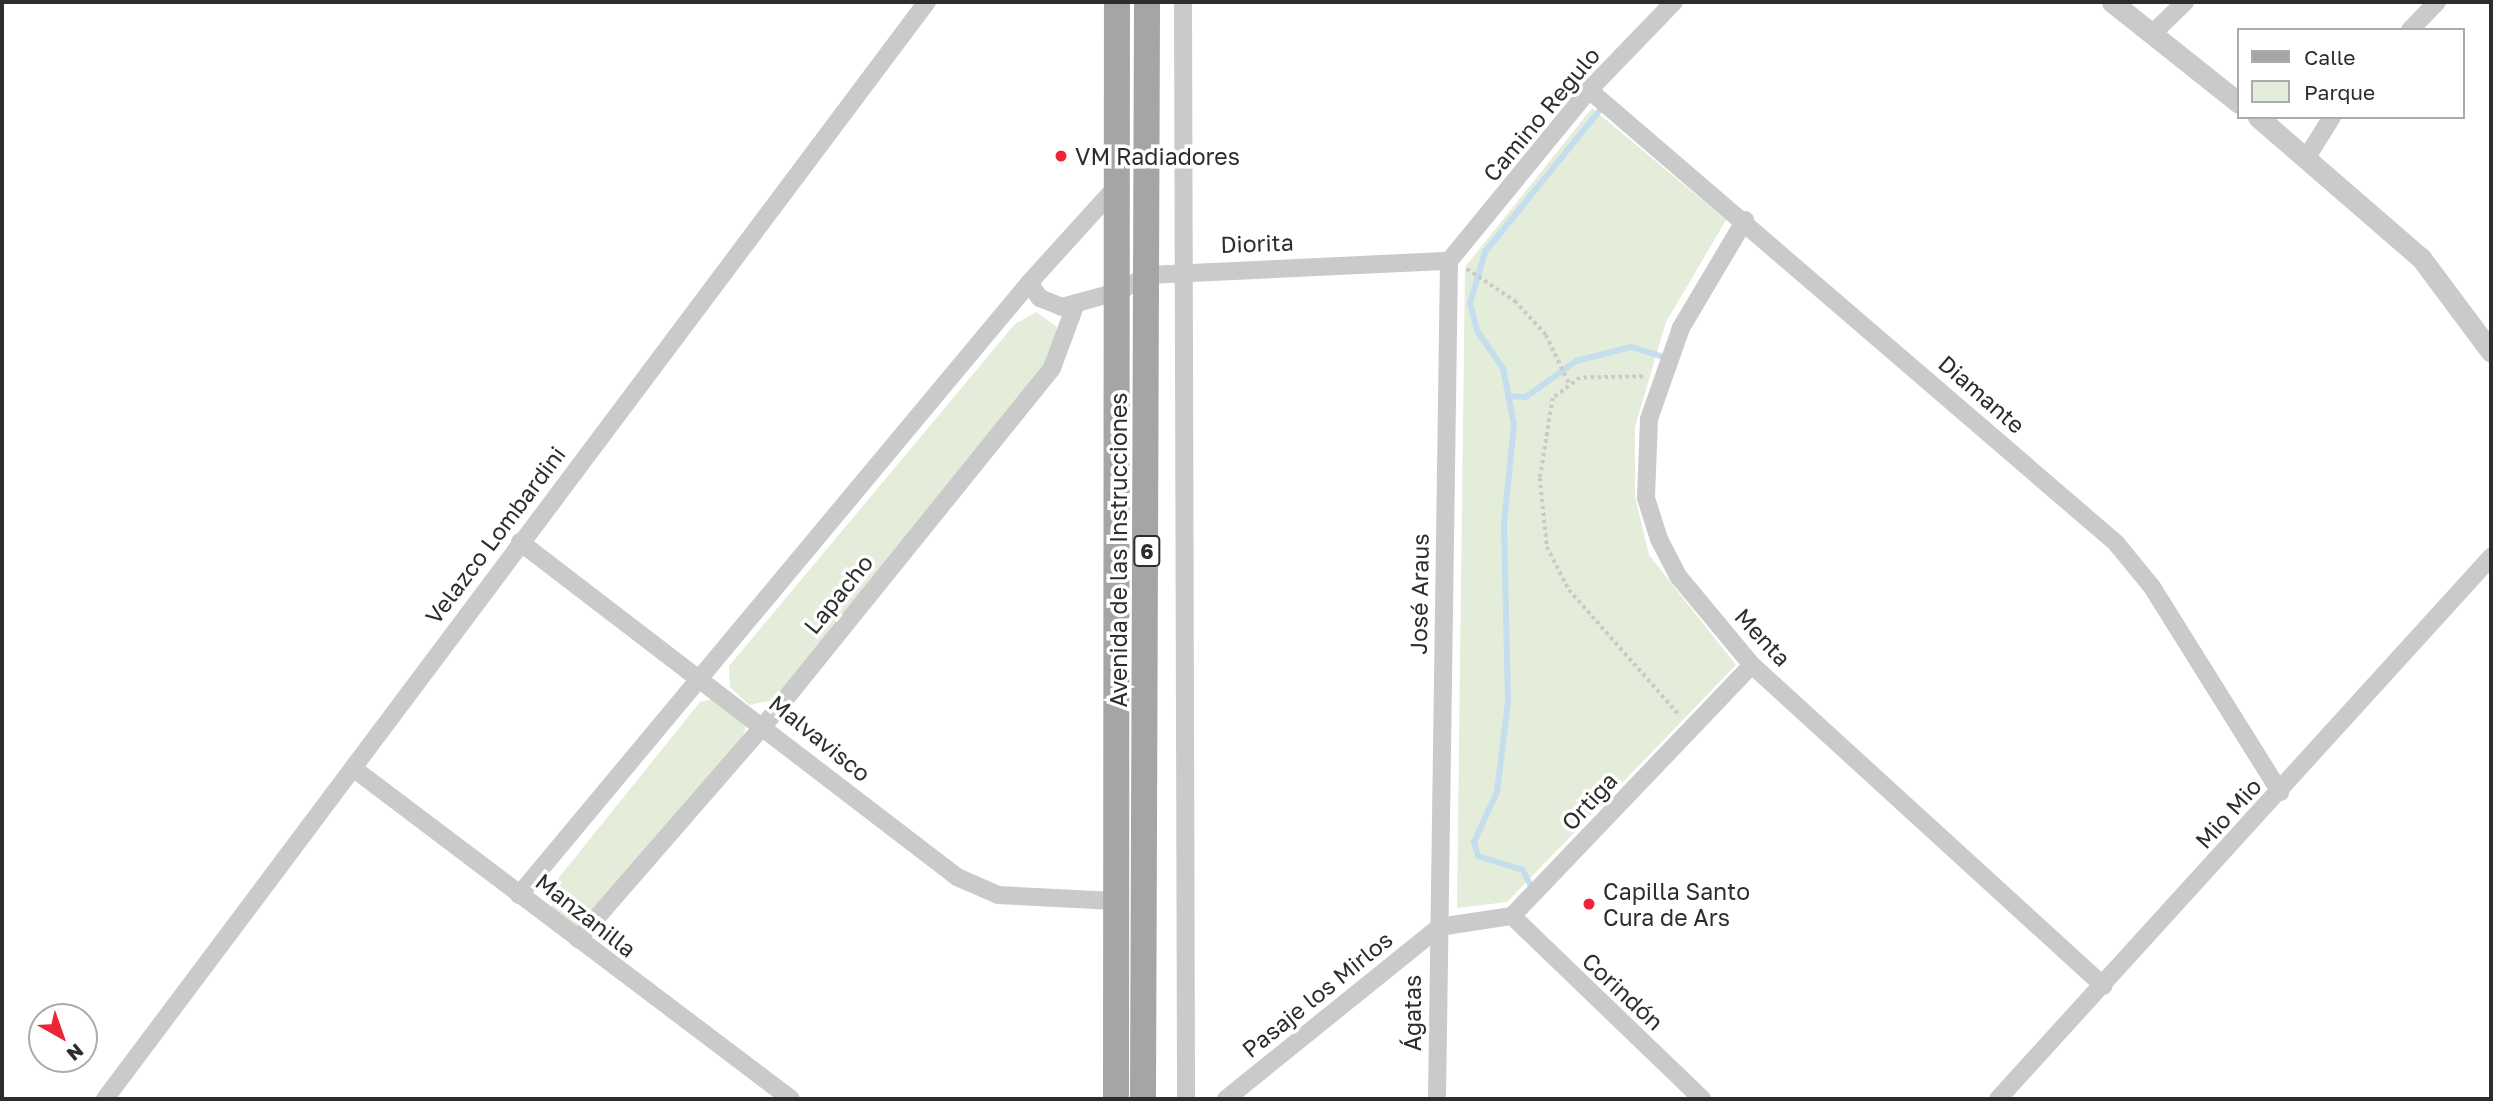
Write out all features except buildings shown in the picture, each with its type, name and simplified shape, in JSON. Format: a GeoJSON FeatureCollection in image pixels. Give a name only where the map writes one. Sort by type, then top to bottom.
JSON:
{"type":"FeatureCollection","features":[{"type":"Feature","properties":{"kind":"main road","name":"Avenida de las Instrucciones"},"geometry":{"type":"LineString","coordinates":[[1116,1099],[1120,291],[1117,2]]}},
{"type":"Feature","properties":{"kind":"main road","name":"Avenida de las Instrucciones"},"geometry":{"type":"LineString","coordinates":[[1143,1099],[1147,2]]}},
{"type":"Feature","properties":{"kind":"street","name":"Velazco Lombardini"},"geometry":{"type":"LineString","coordinates":[[105,1099],[927,2]]}},
{"type":"Feature","properties":{"kind":"street"},"geometry":{"type":"LineString","coordinates":[[1183,2],[1186,1099]]}},
{"type":"Feature","properties":{"kind":"street","name":"Camino Regulo"},"geometry":{"type":"LineString","coordinates":[[1457,265],[1589,90],[1674,2]]}},
{"type":"Feature","properties":{"kind":"street"},"geometry":{"type":"LineString","coordinates":[[2112,2],[2238,102]]}},
{"type":"Feature","properties":{"kind":"street"},"geometry":{"type":"LineString","coordinates":[[2152,34],[2185,2]]}},
{"type":"Feature","properties":{"kind":"street"},"geometry":{"type":"LineString","coordinates":[[2412,28],[2437,2]]}},
{"type":"Feature","properties":{"kind":"street","name":"Diamante"},"geometry":{"type":"LineString","coordinates":[[1589,90],[1745,220],[2116,543],[2152,587],[2280,792]]}},
{"type":"Feature","properties":{"kind":"street"},"geometry":{"type":"LineString","coordinates":[[2260,119],[2421,258],[2491,352]]}},
{"type":"Feature","properties":{"kind":"street"},"geometry":{"type":"LineString","coordinates":[[2307,157],[2331,119]]}},
{"type":"Feature","properties":{"kind":"street"},"geometry":{"type":"LineString","coordinates":[[519,895],[704,680],[1029,283],[1118,185]]}},
{"type":"Feature","properties":{"kind":"street","name":"Menta"},"geometry":{"type":"LineString","coordinates":[[1745,220],[1681,328],[1663,379],[1643,458],[1659,539],[1678,576],[1752,665],[2104,986]]}},
{"type":"Feature","properties":{"kind":"street","name":"Diorita"},"geometry":{"type":"LineString","coordinates":[[1075,306],[1120,291],[1148,275],[1184,271],[1457,265]]}},
{"type":"Feature","properties":{"kind":"street","name":"José Araus"},"geometry":{"type":"LineString","coordinates":[[1439,927],[1457,265]]}},
{"type":"Feature","properties":{"kind":"street"},"geometry":{"type":"LineString","coordinates":[[1029,283],[1054,307],[1075,306]]}},
{"type":"Feature","properties":{"kind":"street","name":"Lapacho"},"geometry":{"type":"LineString","coordinates":[[578,939],[765,724],[1052,368],[1075,306]]}},
{"type":"Feature","properties":{"kind":"street","name":"Malvavisco"},"geometry":{"type":"LineString","coordinates":[[520,542],[765,724],[977,889],[1082,903],[1115,901]]}},
{"type":"Feature","properties":{"kind":"street","name":"Mio Mio"},"geometry":{"type":"LineString","coordinates":[[1998,1099],[2104,986],[2491,557]]}},
{"type":"Feature","properties":{"kind":"street","name":"Ortiga"},"geometry":{"type":"LineString","coordinates":[[1511,916],[1752,665]]}},
{"type":"Feature","properties":{"kind":"street","name":"Manzanilla"},"geometry":{"type":"LineString","coordinates":[[353,768],[791,1099]]}},
{"type":"Feature","properties":{"kind":"street"},"geometry":{"type":"LineString","coordinates":[[1439,927],[1511,916]]}},
{"type":"Feature","properties":{"kind":"street","name":"Corindón"},"geometry":{"type":"LineString","coordinates":[[1511,916],[1702,1099]]}},
{"type":"Feature","properties":{"kind":"street","name":"Pasaje los Mirlos"},"geometry":{"type":"LineString","coordinates":[[1226,1099],[1439,927]]}},
{"type":"Feature","properties":{"kind":"street","name":"Ágatas"},"geometry":{"type":"LineString","coordinates":[[1437,1099],[1439,927]]}},
{"type":"Feature","properties":{"kind":"path"},"geometry":{"type":"LineString","coordinates":[[1457,265],[1486,278],[1546,335],[1570,383]]}},
{"type":"Feature","properties":{"kind":"path"},"geometry":{"type":"LineString","coordinates":[[1663,379],[1615,374],[1570,383],[1553,398],[1544,427],[1547,547],[1600,629],[1691,729]]}},
{"type":"Feature","properties":{"kind":"green space"},"geometry":{"type":"Polygon","coordinates":[[[1592,108],[1726,220],[1666,322],[1635,427],[1635,496],[1649,555],[1736,665],[1507,902],[1457,908],[1465,267],[1592,108]]]}},
{"type":"Feature","properties":{"kind":"green space"},"geometry":{"type":"Polygon","coordinates":[[[1036,312],[1057,327],[1049,359],[775,700],[749,705],[730,687],[729,666],[1015,324],[1036,312]]]}},
{"type":"Feature","properties":{"kind":"green space"},"geometry":{"type":"Polygon","coordinates":[[[713,699],[746,726],[742,741],[583,927],[575,926],[552,908],[553,885],[700,702],[713,699]]]}},
{"type":"Feature","properties":{"kind":"waterway"},"geometry":{"type":"LineString","coordinates":[[1534,892],[1523,870],[1478,856],[1474,842],[1497,792],[1508,702],[1504,523],[1514,425],[1503,368],[1477,331],[1470,303],[1485,252],[1604,105]]}},
{"type":"Feature","properties":{"kind":"waterway"},"geometry":{"type":"LineString","coordinates":[[1508,396],[1526,397],[1576,361],[1631,347],[1668,358]]}},
{"type":"Feature","properties":{"kind":"place","name":"VM Radiadores"},"geometry":{"type":"Point","coordinates":[1061,156]}},
{"type":"Feature","properties":{"kind":"place","name":"Capilla Santo Cura de Ars"},"geometry":{"type":"Point","coordinates":[1589,904]}}]}
